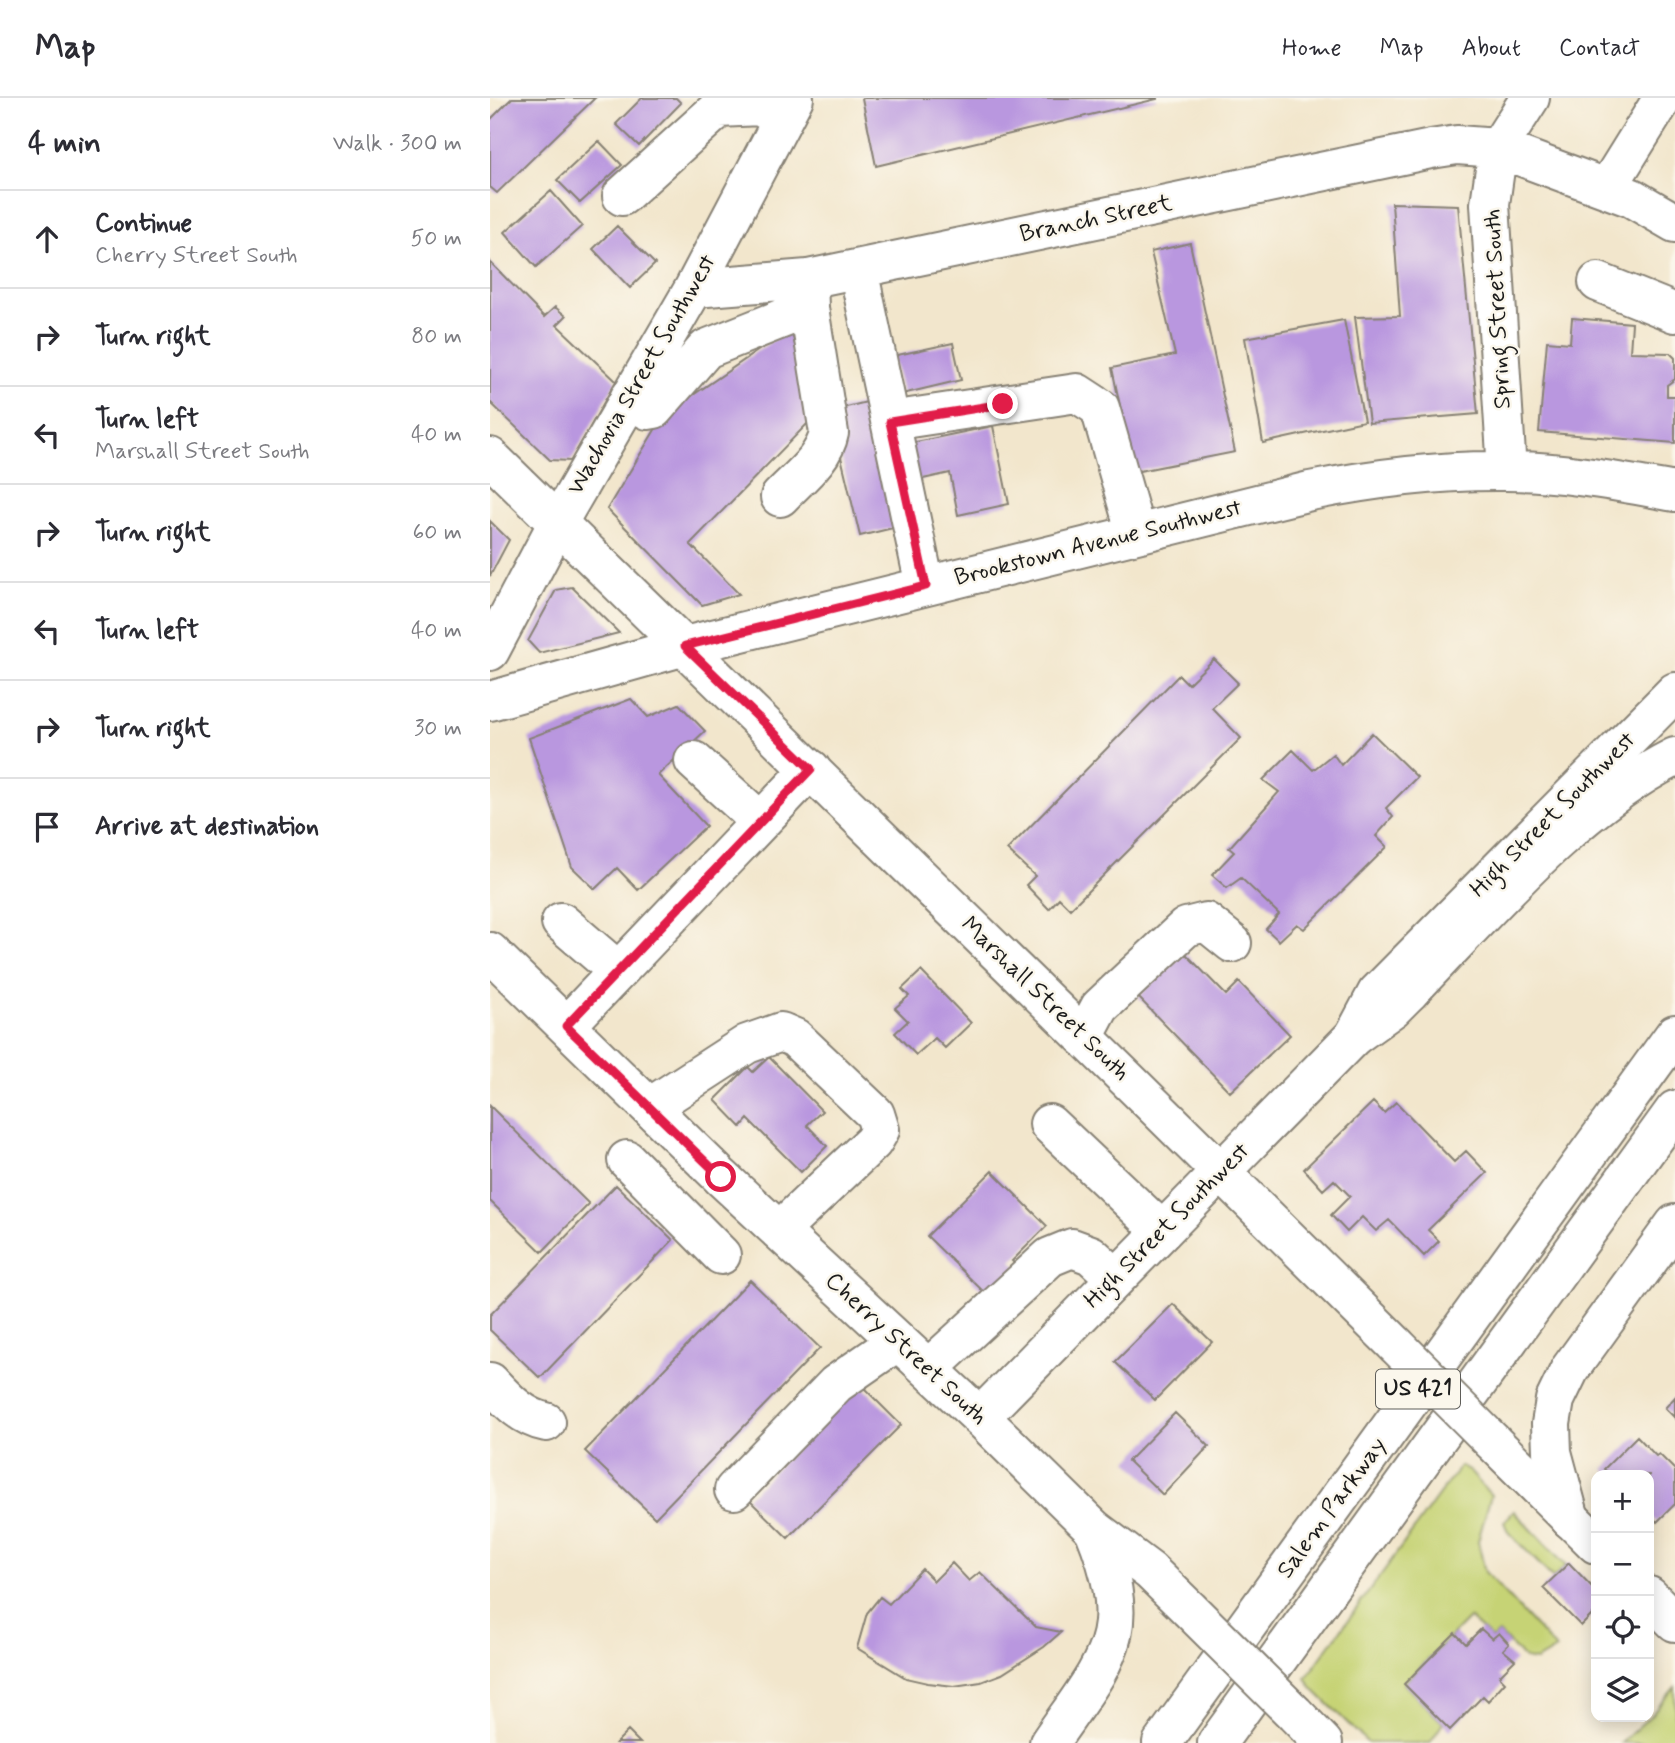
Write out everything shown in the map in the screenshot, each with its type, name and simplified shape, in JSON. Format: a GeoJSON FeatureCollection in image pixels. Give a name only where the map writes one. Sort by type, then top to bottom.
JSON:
{"type":"FeatureCollection","features":[{"type":"Feature","properties":{"kind":"main road"},"geometry":{"type":"LineString","coordinates":[[1498,148],[1530,98]]}},
{"type":"Feature","properties":{"kind":"main road"},"geometry":{"type":"LineString","coordinates":[[622,196],[719,108],[741,102],[788,109]]}},
{"type":"Feature","properties":{"kind":"main road","name":"Wachovia Street Southwest"},"geometry":{"type":"LineString","coordinates":[[490,651],[557,524],[694,288],[788,109]]}},
{"type":"Feature","properties":{"kind":"main road"},"geometry":{"type":"LineString","coordinates":[[1607,188],[1661,123]]}},
{"type":"Feature","properties":{"kind":"main road","name":"Branch Street"},"geometry":{"type":"LineString","coordinates":[[694,288],[808,293],[858,269],[1457,145],[1498,148],[1632,198],[1675,223]]}},
{"type":"Feature","properties":{"kind":"main road","name":"Spring Street South"},"geometry":{"type":"LineString","coordinates":[[1498,148],[1490,205],[1507,471]]}},
{"type":"Feature","properties":{"kind":"main road"},"geometry":{"type":"LineString","coordinates":[[858,269],[926,586]]}},
{"type":"Feature","properties":{"kind":"main road"},"geometry":{"type":"LineString","coordinates":[[1598,282],[1675,313]]}},
{"type":"Feature","properties":{"kind":"main road"},"geometry":{"type":"LineString","coordinates":[[629,399],[648,410],[654,409],[706,349],[808,293],[829,433],[821,454],[780,497]]}},
{"type":"Feature","properties":{"kind":"main road"},"geometry":{"type":"LineString","coordinates":[[662,343],[688,343],[706,349]]}},
{"type":"Feature","properties":{"kind":"main road"},"geometry":{"type":"LineString","coordinates":[[890,422],[1077,393],[1100,408],[1136,534]]}},
{"type":"Feature","properties":{"kind":"main road","name":"Marshall Street South"},"geometry":{"type":"LineString","coordinates":[[490,457],[1221,1171],[1583,1531]]}},
{"type":"Feature","properties":{"kind":"main road","name":"Brookstown Avenue Southwest"},"geometry":{"type":"LineString","coordinates":[[490,701],[685,646],[1310,491],[1369,479],[1437,472],[1507,471],[1600,479],[1675,492]]}},
{"type":"Feature","properties":{"kind":"main road","name":"High Street Southwest"},"geometry":{"type":"LineString","coordinates":[[1354,1036],[1377,993],[1675,692]]}},
{"type":"Feature","properties":{"kind":"main road","name":"High Street Southwest"},"geometry":{"type":"LineString","coordinates":[[980,1416],[1354,1036],[1409,992],[1559,839],[1639,777],[1675,757]]}},
{"type":"Feature","properties":{"kind":"main road"},"geometry":{"type":"LineString","coordinates":[[694,761],[760,821]]}},
{"type":"Feature","properties":{"kind":"main road"},"geometry":{"type":"LineString","coordinates":[[566,1026],[811,769]]}},
{"type":"Feature","properties":{"kind":"main road"},"geometry":{"type":"LineString","coordinates":[[561,922],[618,971]]}},
{"type":"Feature","properties":{"kind":"main road"},"geometry":{"type":"LineString","coordinates":[[1084,1037],[1100,1007],[1186,927],[1206,922],[1232,943]]}},
{"type":"Feature","properties":{"kind":"main road","name":"Cherry Street South"},"geometry":{"type":"LineString","coordinates":[[490,952],[779,1231],[980,1416],[1094,1529],[1150,1571],[1323,1743]]}},
{"type":"Feature","properties":{"kind":"main road"},"geometry":{"type":"LineString","coordinates":[[650,1107],[747,1044],[781,1032],[795,1038],[875,1114],[880,1130],[873,1142],[779,1231]]}},
{"type":"Feature","properties":{"kind":"main road","name":"Salem Parkway"},"geometry":{"type":"LineString","coordinates":[[1162,1743],[1675,1034]]}},
{"type":"Feature","properties":{"kind":"main road","name":"Salem Parkway"},"geometry":{"type":"LineString","coordinates":[[1217,1743],[1675,1110]]}},
{"type":"Feature","properties":{"kind":"main road"},"geometry":{"type":"LineString","coordinates":[[1049,1124],[1163,1231]]}},
{"type":"Feature","properties":{"kind":"main road"},"geometry":{"type":"LineString","coordinates":[[626,1160],[721,1255]]}},
{"type":"Feature","properties":{"kind":"main road"},"geometry":{"type":"LineString","coordinates":[[1583,1531],[1552,1452],[1551,1424],[1555,1401],[1570,1369],[1675,1224]]}},
{"type":"Feature","properties":{"kind":"main road"},"geometry":{"type":"LineString","coordinates":[[928,1369],[1050,1257],[1072,1248],[1091,1255],[1116,1278]]}},
{"type":"Feature","properties":{"kind":"main road"},"geometry":{"type":"LineString","coordinates":[[734,1490],[836,1384],[898,1341]]}},
{"type":"Feature","properties":{"kind":"main road"},"geometry":{"type":"LineString","coordinates":[[490,1382],[531,1419],[546,1422]]}},
{"type":"Feature","properties":{"kind":"main road"},"geometry":{"type":"LineString","coordinates":[[1049,1743],[1097,1674],[1113,1639],[1116,1620],[1113,1582],[1094,1529]]}},
{"type":"Feature","properties":{"kind":"main road"},"geometry":{"type":"LineString","coordinates":[[1654,1601],[1675,1622]]}},
{"type":"Feature","properties":{"kind":"green space"},"geometry":{"type":"Polygon","coordinates":[[[1460,1466],[1470,1472],[1491,1495],[1478,1541],[1485,1572],[1556,1649],[1536,1661],[1525,1659],[1499,1633],[1492,1639],[1469,1618],[1404,1684],[1443,1723],[1430,1743],[1368,1743],[1313,1689],[1306,1678],[1460,1466]]]}},
{"type":"Feature","properties":{"kind":"green space"},"geometry":{"type":"Polygon","coordinates":[[[1514,1511],[1566,1566],[1553,1578],[1508,1532],[1504,1522],[1514,1511]]]}},
{"type":"Feature","properties":{"kind":"green space"},"geometry":{"type":"Polygon","coordinates":[[[1675,1687],[1675,1743],[1621,1743],[1644,1722],[1654,1722],[1654,1711],[1675,1687]]]}},
{"type":"Feature","properties":{"kind":"building"},"geometry":{"type":"Polygon","coordinates":[[[512,98],[595,98],[497,193],[490,187],[490,120],[512,98]]]}},
{"type":"Feature","properties":{"kind":"building"},"geometry":{"type":"Polygon","coordinates":[[[642,98],[676,98],[681,103],[639,146],[616,124],[642,98]]]}},
{"type":"Feature","properties":{"kind":"building"},"geometry":{"type":"Polygon","coordinates":[[[862,98],[1157,98],[1157,99],[876,166],[862,98]]]}},
{"type":"Feature","properties":{"kind":"building"},"geometry":{"type":"Polygon","coordinates":[[[599,141],[622,165],[580,203],[557,180],[599,141]]]}},
{"type":"Feature","properties":{"kind":"building"},"geometry":{"type":"Polygon","coordinates":[[[551,191],[582,226],[536,267],[505,232],[551,191]]]}},
{"type":"Feature","properties":{"kind":"building"},"geometry":{"type":"Polygon","coordinates":[[[1392,203],[1458,205],[1478,414],[1369,423],[1355,317],[1400,316],[1392,203]]]}},
{"type":"Feature","properties":{"kind":"building"},"geometry":{"type":"Polygon","coordinates":[[[617,226],[655,264],[630,288],[593,249],[617,226]]]}},
{"type":"Feature","properties":{"kind":"building"},"geometry":{"type":"Polygon","coordinates":[[[1190,243],[1235,452],[1134,472],[1112,368],[1175,355],[1151,252],[1190,243]]]}},
{"type":"Feature","properties":{"kind":"building"},"geometry":{"type":"Polygon","coordinates":[[[490,262],[544,317],[555,307],[566,316],[557,325],[616,381],[571,461],[550,460],[490,402],[490,262]]]}},
{"type":"Feature","properties":{"kind":"building"},"geometry":{"type":"Polygon","coordinates":[[[1572,318],[1632,323],[1630,352],[1670,353],[1675,358],[1675,379],[1667,385],[1667,396],[1675,396],[1675,443],[1539,432],[1547,341],[1570,343],[1572,318]]]}},
{"type":"Feature","properties":{"kind":"building"},"geometry":{"type":"Polygon","coordinates":[[[1344,320],[1364,421],[1263,443],[1245,338],[1344,320]]]}},
{"type":"Feature","properties":{"kind":"building"},"geometry":{"type":"Polygon","coordinates":[[[791,328],[812,419],[690,544],[739,594],[702,605],[607,509],[664,415],[791,328]]]}},
{"type":"Feature","properties":{"kind":"building"},"geometry":{"type":"Polygon","coordinates":[[[953,343],[961,380],[902,394],[893,356],[953,343]]]}},
{"type":"Feature","properties":{"kind":"building"},"geometry":{"type":"Polygon","coordinates":[[[875,400],[905,525],[860,536],[830,411],[875,400]]]}},
{"type":"Feature","properties":{"kind":"building"},"geometry":{"type":"Polygon","coordinates":[[[993,426],[1009,504],[958,515],[950,473],[914,481],[906,444],[993,426]]]}},
{"type":"Feature","properties":{"kind":"building"},"geometry":{"type":"Polygon","coordinates":[[[490,521],[509,540],[490,576],[490,521]]]}},
{"type":"Feature","properties":{"kind":"building"},"geometry":{"type":"Polygon","coordinates":[[[572,587],[619,633],[539,653],[528,641],[556,590],[572,587]]]}},
{"type":"Feature","properties":{"kind":"building"},"geometry":{"type":"Polygon","coordinates":[[[1214,659],[1238,683],[1212,708],[1241,738],[1070,909],[1059,898],[1049,909],[1026,885],[1035,876],[1007,850],[1179,675],[1188,684],[1214,659]]]}},
{"type":"Feature","properties":{"kind":"building"},"geometry":{"type":"Polygon","coordinates":[[[631,699],[648,717],[679,704],[705,731],[658,775],[706,826],[638,890],[617,868],[595,889],[572,867],[529,738],[631,699]]]}},
{"type":"Feature","properties":{"kind":"building"},"geometry":{"type":"Polygon","coordinates":[[[1372,733],[1417,777],[1386,808],[1393,817],[1376,836],[1387,847],[1304,929],[1297,924],[1279,941],[1266,929],[1279,914],[1241,878],[1227,888],[1212,875],[1234,852],[1229,848],[1279,792],[1263,780],[1293,750],[1313,770],[1333,754],[1341,765],[1372,733]]]}},
{"type":"Feature","properties":{"kind":"building"},"geometry":{"type":"Polygon","coordinates":[[[1185,953],[1226,995],[1239,982],[1290,1035],[1230,1092],[1138,997],[1185,953]]]}},
{"type":"Feature","properties":{"kind":"building"},"geometry":{"type":"Polygon","coordinates":[[[921,971],[971,1023],[945,1048],[935,1038],[916,1055],[895,1033],[908,1021],[895,1008],[909,996],[902,989],[921,971]]]}},
{"type":"Feature","properties":{"kind":"building"},"geometry":{"type":"Polygon","coordinates":[[[769,1057],[822,1111],[807,1125],[827,1146],[801,1172],[748,1119],[741,1127],[715,1100],[748,1067],[753,1072],[769,1057]]]}},
{"type":"Feature","properties":{"kind":"building"},"geometry":{"type":"Polygon","coordinates":[[[1373,1102],[1384,1113],[1396,1102],[1454,1162],[1466,1151],[1487,1173],[1428,1230],[1439,1241],[1424,1256],[1389,1220],[1376,1231],[1362,1217],[1347,1232],[1331,1215],[1350,1196],[1334,1180],[1323,1190],[1304,1169],[1373,1102]]]}},
{"type":"Feature","properties":{"kind":"building"},"geometry":{"type":"Polygon","coordinates":[[[490,1106],[589,1204],[542,1252],[490,1201],[490,1106]]]}},
{"type":"Feature","properties":{"kind":"building"},"geometry":{"type":"Polygon","coordinates":[[[992,1171],[1047,1226],[1012,1261],[1022,1271],[993,1301],[927,1236],[992,1171]]]}},
{"type":"Feature","properties":{"kind":"building"},"geometry":{"type":"Polygon","coordinates":[[[616,1185],[673,1240],[540,1378],[490,1330],[490,1315],[616,1185]]]}},
{"type":"Feature","properties":{"kind":"building"},"geometry":{"type":"Polygon","coordinates":[[[750,1280],[820,1348],[655,1518],[585,1451],[750,1280]]]}},
{"type":"Feature","properties":{"kind":"building"},"geometry":{"type":"Polygon","coordinates":[[[1173,1304],[1212,1342],[1155,1400],[1115,1362],[1173,1304]]]}},
{"type":"Feature","properties":{"kind":"building"},"geometry":{"type":"Polygon","coordinates":[[[860,1384],[901,1425],[788,1538],[747,1498],[860,1384]]]}},
{"type":"Feature","properties":{"kind":"building"},"geometry":{"type":"Polygon","coordinates":[[[1675,1397],[1675,1418],[1665,1408],[1675,1397]]]}},
{"type":"Feature","properties":{"kind":"building"},"geometry":{"type":"Polygon","coordinates":[[[1175,1413],[1209,1446],[1163,1495],[1128,1461],[1175,1413]]]}},
{"type":"Feature","properties":{"kind":"building"},"geometry":{"type":"Polygon","coordinates":[[[1637,1436],[1656,1456],[1659,1454],[1675,1470],[1675,1504],[1657,1522],[1654,1519],[1654,1470],[1604,1469],[1637,1436]]]}},
{"type":"Feature","properties":{"kind":"building"},"geometry":{"type":"Polygon","coordinates":[[[952,1563],[969,1581],[980,1572],[1036,1627],[1061,1632],[1044,1647],[1002,1674],[981,1682],[954,1686],[906,1678],[857,1648],[867,1613],[880,1597],[889,1604],[922,1569],[934,1581],[952,1563]]]}},
{"type":"Feature","properties":{"kind":"building"},"geometry":{"type":"Polygon","coordinates":[[[1569,1563],[1591,1586],[1591,1616],[1581,1626],[1543,1588],[1569,1563]]]}},
{"type":"Feature","properties":{"kind":"building"},"geometry":{"type":"Polygon","coordinates":[[[1481,1629],[1492,1639],[1499,1633],[1509,1644],[1503,1650],[1515,1660],[1499,1676],[1505,1682],[1488,1701],[1483,1696],[1450,1730],[1404,1684],[1455,1633],[1466,1644],[1481,1629]]]}},
{"type":"Feature","properties":{"kind":"building"},"geometry":{"type":"Polygon","coordinates":[[[628,1731],[640,1743],[616,1743],[628,1731]]]}},
{"type":"Feature","properties":{"kind":"route"},"geometry":{"type":"LineString","coordinates":[[721,1177],[566,1026],[811,769],[685,646],[926,586],[890,422],[1003,404]]}}]}
